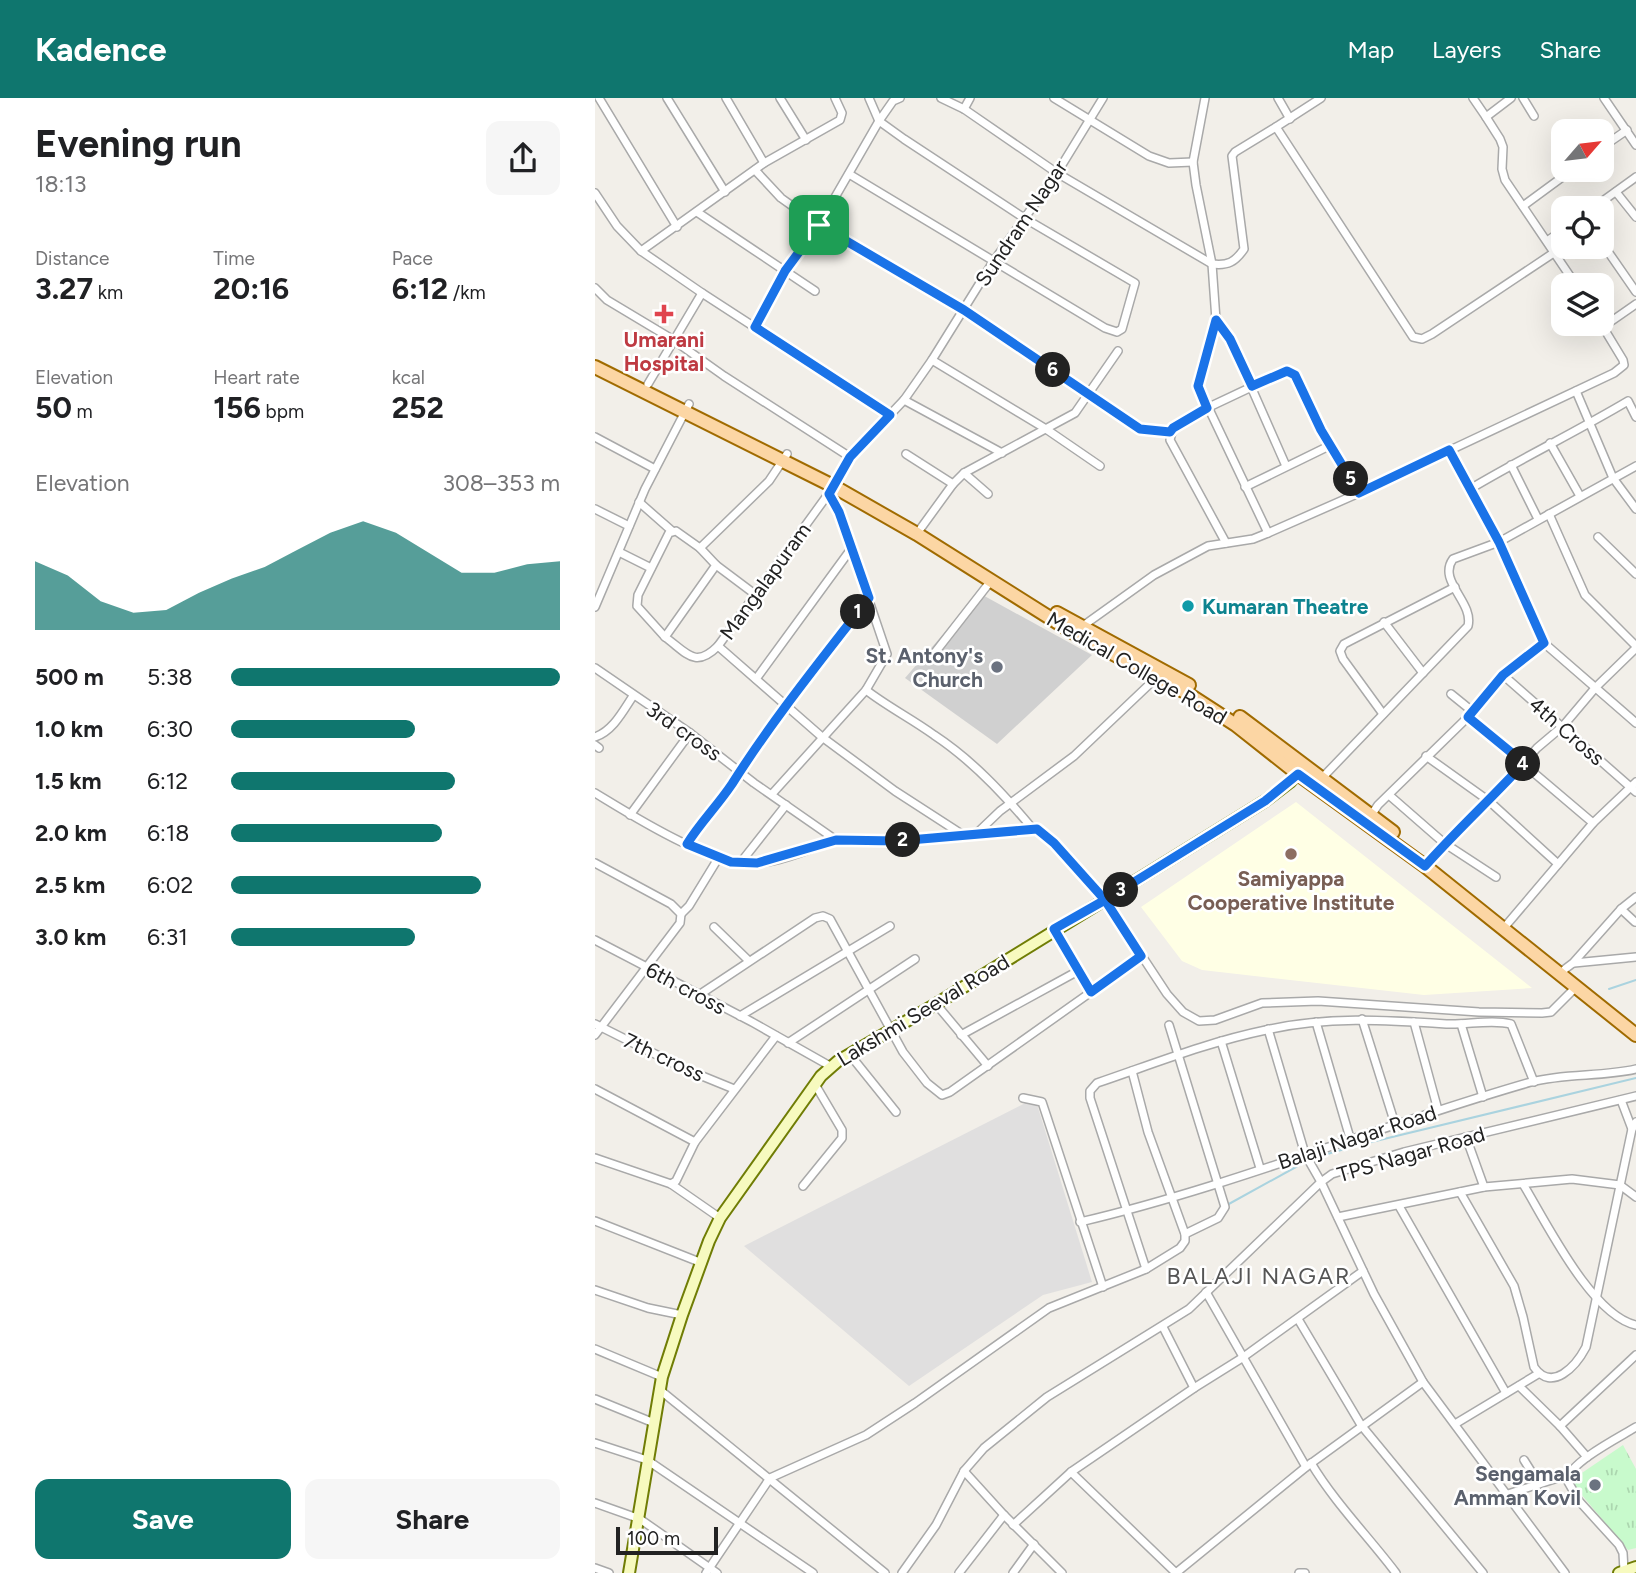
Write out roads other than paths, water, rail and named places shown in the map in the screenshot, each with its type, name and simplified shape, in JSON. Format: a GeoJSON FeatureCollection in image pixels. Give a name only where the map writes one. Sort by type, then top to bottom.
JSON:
{"type":"FeatureCollection","features":[{"type":"Feature","properties":{"kind":"main road","name":"Medical College Road"},"geometry":{"type":"LineString","coordinates":[[595,357],[785,458],[916,534],[991,582],[1077,630],[1190,686],[1428,863]]}},
{"type":"Feature","properties":{"kind":"main road","name":"Medical College Road"},"geometry":{"type":"LineString","coordinates":[[595,366],[687,407]]}},
{"type":"Feature","properties":{"kind":"main road","name":"Medical College Road"},"geometry":{"type":"LineString","coordinates":[[832,486],[921,528],[1077,630],[1156,678],[1238,721]]}},
{"type":"Feature","properties":{"kind":"main road","name":"Medical College Road"},"geometry":{"type":"LineString","coordinates":[[1301,769],[1322,778],[1372,814],[1506,926],[1575,988],[1636,1035]]}},
{"type":"Feature","properties":{"kind":"main road","name":"Medical College Road"},"geometry":{"type":"LineString","coordinates":[[1506,926],[1569,966],[1636,1026]]}},
{"type":"Feature","properties":{"kind":"street"},"geometry":{"type":"LineString","coordinates":[[599,98],[677,227]]}},
{"type":"Feature","properties":{"kind":"street"},"geometry":{"type":"LineString","coordinates":[[667,98],[725,192]]}},
{"type":"Feature","properties":{"kind":"street"},"geometry":{"type":"LineString","coordinates":[[726,98],[764,163]]}},
{"type":"Feature","properties":{"kind":"street"},"geometry":{"type":"LineString","coordinates":[[780,98],[806,140]]}},
{"type":"Feature","properties":{"kind":"street"},"geometry":{"type":"LineString","coordinates":[[641,251],[764,163],[840,120],[842,113],[835,98]]}},
{"type":"Feature","properties":{"kind":"street"},"geometry":{"type":"LineString","coordinates":[[849,174],[1105,328],[1117,332],[1122,329],[1135,283],[1024,218],[879,121],[869,98]]}},
{"type":"Feature","properties":{"kind":"street"},"geometry":{"type":"LineString","coordinates":[[755,327],[785,271],[819,225],[879,121],[893,102],[900,98]]}},
{"type":"Feature","properties":{"kind":"street"},"geometry":{"type":"LineString","coordinates":[[941,98],[964,109],[1057,173],[1212,264],[1230,264],[1244,249],[1232,156],[1321,98]]}},
{"type":"Feature","properties":{"kind":"street"},"geometry":{"type":"LineString","coordinates":[[964,109],[970,98]]}},
{"type":"Feature","properties":{"kind":"street"},"geometry":{"type":"LineString","coordinates":[[1054,98],[1149,156],[1169,163],[1193,162]]}},
{"type":"Feature","properties":{"kind":"street","name":"Sundram Nagar"},"geometry":{"type":"LineString","coordinates":[[832,486],[850,457],[904,400],[932,360],[993,262],[1057,173],[1103,98]]}},
{"type":"Feature","properties":{"kind":"street"},"geometry":{"type":"LineString","coordinates":[[1205,98],[1193,162],[1212,264],[1216,320],[1198,386],[1268,533]]}},
{"type":"Feature","properties":{"kind":"street"},"geometry":{"type":"LineString","coordinates":[[1278,98],[1290,119]]}},
{"type":"Feature","properties":{"kind":"street"},"geometry":{"type":"LineString","coordinates":[[1473,98],[1500,139],[1505,180],[1551,246]]}},
{"type":"Feature","properties":{"kind":"street"},"geometry":{"type":"LineString","coordinates":[[1486,117],[1511,98]]}},
{"type":"Feature","properties":{"kind":"street"},"geometry":{"type":"LineString","coordinates":[[1523,98],[1534,116]]}},
{"type":"Feature","properties":{"kind":"street"},"geometry":{"type":"LineString","coordinates":[[1604,98],[1636,145]]}},
{"type":"Feature","properties":{"kind":"street"},"geometry":{"type":"LineString","coordinates":[[1276,127],[1413,337],[1422,338],[1432,334],[1551,255]]}},
{"type":"Feature","properties":{"kind":"street"},"geometry":{"type":"LineString","coordinates":[[1614,139],[1626,130]]}},
{"type":"Feature","properties":{"kind":"street"},"geometry":{"type":"LineString","coordinates":[[755,170],[781,198],[819,225],[964,310],[1140,429],[1170,432]]}},
{"type":"Feature","properties":{"kind":"street"},"geometry":{"type":"LineString","coordinates":[[1610,196],[1636,177]]}},
{"type":"Feature","properties":{"kind":"street"},"geometry":{"type":"LineString","coordinates":[[1523,206],[1556,182]]}},
{"type":"Feature","properties":{"kind":"street"},"geometry":{"type":"LineString","coordinates":[[1616,192],[1636,217]]}},
{"type":"Feature","properties":{"kind":"street"},"geometry":{"type":"LineString","coordinates":[[595,193],[617,226],[641,251],[890,415]]}},
{"type":"Feature","properties":{"kind":"street"},"geometry":{"type":"LineString","coordinates":[[697,212],[815,291]]}},
{"type":"Feature","properties":{"kind":"street"},"geometry":{"type":"LineString","coordinates":[[1547,241],[1551,238]]}},
{"type":"Feature","properties":{"kind":"street"},"geometry":{"type":"LineString","coordinates":[[1613,259],[1636,292]]}},
{"type":"Feature","properties":{"kind":"street"},"geometry":{"type":"LineString","coordinates":[[595,288],[607,300],[673,339],[724,376],[850,457]]}},
{"type":"Feature","properties":{"kind":"street"},"geometry":{"type":"LineString","coordinates":[[648,384],[702,293]]}},
{"type":"Feature","properties":{"kind":"street"},"geometry":{"type":"LineString","coordinates":[[1614,318],[1636,304]]}},
{"type":"Feature","properties":{"kind":"street"},"geometry":{"type":"LineString","coordinates":[[1216,320],[1230,339],[1286,466]]}},
{"type":"Feature","properties":{"kind":"street"},"geometry":{"type":"LineString","coordinates":[[1077,630],[1154,575],[1208,546],[1253,539],[1268,533],[1614,373],[1624,365],[1609,336]]}},
{"type":"Feature","properties":{"kind":"street"},"geometry":{"type":"LineString","coordinates":[[921,528],[964,473],[1075,413],[1118,351]]}},
{"type":"Feature","properties":{"kind":"street"},"geometry":{"type":"LineString","coordinates":[[932,360],[1047,429],[1100,466]]}},
{"type":"Feature","properties":{"kind":"street"},"geometry":{"type":"LineString","coordinates":[[1226,543],[1170,440],[1170,432],[1207,408],[1287,371],[1295,375],[1359,493]]}},
{"type":"Feature","properties":{"kind":"street"},"geometry":{"type":"LineString","coordinates":[[1576,391],[1613,478],[1636,509]]}},
{"type":"Feature","properties":{"kind":"street"},"geometry":{"type":"LineString","coordinates":[[1470,489],[1551,443],[1590,425],[1636,397]]}},
{"type":"Feature","properties":{"kind":"street"},"geometry":{"type":"LineString","coordinates":[[904,400],[1002,453]]}},
{"type":"Feature","properties":{"kind":"street"},"geometry":{"type":"LineString","coordinates":[[1628,401],[1636,417]]}},
{"type":"Feature","properties":{"kind":"street"},"geometry":{"type":"LineString","coordinates":[[595,607],[639,502],[687,407]]}},
{"type":"Feature","properties":{"kind":"street"},"geometry":{"type":"LineString","coordinates":[[595,436],[655,469]]}},
{"type":"Feature","properties":{"kind":"street"},"geometry":{"type":"LineString","coordinates":[[1551,443],[1580,496]]}},
{"type":"Feature","properties":{"kind":"street"},"geometry":{"type":"LineString","coordinates":[[1245,487],[1331,445]]}},
{"type":"Feature","properties":{"kind":"street"},"geometry":{"type":"LineString","coordinates":[[1449,450],[1499,542],[1544,643],[1636,723]]}},
{"type":"Feature","properties":{"kind":"street"},"geometry":{"type":"LineString","coordinates":[[906,454],[953,484]]}},
{"type":"Feature","properties":{"kind":"street"},"geometry":{"type":"LineString","coordinates":[[700,548],[769,481],[785,458]]}},
{"type":"Feature","properties":{"kind":"street"},"geometry":{"type":"LineString","coordinates":[[1511,465],[1538,519]]}},
{"type":"Feature","properties":{"kind":"street"},"geometry":{"type":"LineString","coordinates":[[1322,778],[1468,626],[1468,610],[1448,576],[1449,565],[1453,559],[1499,542],[1636,466]]}},
{"type":"Feature","properties":{"kind":"street"},"geometry":{"type":"LineString","coordinates":[[964,473],[988,494]]}},
{"type":"Feature","properties":{"kind":"street"},"geometry":{"type":"LineString","coordinates":[[772,794],[866,690],[887,654],[832,486]]}},
{"type":"Feature","properties":{"kind":"street","name":"Mangalapuram"},"geometry":{"type":"LineString","coordinates":[[717,646],[832,486]]}},
{"type":"Feature","properties":{"kind":"street"},"geometry":{"type":"LineString","coordinates":[[639,502],[756,595]]}},
{"type":"Feature","properties":{"kind":"street"},"geometry":{"type":"LineString","coordinates":[[595,509],[629,526]]}},
{"type":"Feature","properties":{"kind":"street"},"geometry":{"type":"LineString","coordinates":[[1428,863],[1444,843],[1489,801],[1537,748],[1563,726],[1595,687],[1636,647],[1585,595],[1549,514]]}},
{"type":"Feature","properties":{"kind":"street"},"geometry":{"type":"LineString","coordinates":[[673,531],[666,538],[636,601],[637,606],[665,637],[699,659],[707,657],[717,646],[822,737],[895,791],[963,835]]}},
{"type":"Feature","properties":{"kind":"street"},"geometry":{"type":"LineString","coordinates":[[1598,537],[1636,574]]}},
{"type":"Feature","properties":{"kind":"street"},"geometry":{"type":"LineString","coordinates":[[756,679],[851,549]]}},
{"type":"Feature","properties":{"kind":"street"},"geometry":{"type":"LineString","coordinates":[[619,552],[651,568]]}},
{"type":"Feature","properties":{"kind":"street"},"geometry":{"type":"LineString","coordinates":[[665,637],[716,565]]}},
{"type":"Feature","properties":{"kind":"street"},"geometry":{"type":"LineString","coordinates":[[933,654],[991,582]]}},
{"type":"Feature","properties":{"kind":"street"},"geometry":{"type":"LineString","coordinates":[[1383,714],[1340,651],[1344,644],[1455,587]]}},
{"type":"Feature","properties":{"kind":"street"},"geometry":{"type":"LineString","coordinates":[[687,844],[716,807],[786,705],[869,598]]}},
{"type":"Feature","properties":{"kind":"street"},"geometry":{"type":"LineString","coordinates":[[1384,622],[1423,673]]}},
{"type":"Feature","properties":{"kind":"street"},"geometry":{"type":"LineString","coordinates":[[1372,814],[1470,714],[1503,675],[1544,643]]}},
{"type":"Feature","properties":{"kind":"street","name":"3rd cross"},"geometry":{"type":"LineString","coordinates":[[595,668],[690,733],[836,840]]}},
{"type":"Feature","properties":{"kind":"street","name":"4th Cross"},"geometry":{"type":"LineString","coordinates":[[1503,675],[1634,787]]}},
{"type":"Feature","properties":{"kind":"street"},"geometry":{"type":"LineString","coordinates":[[977,834],[1000,811],[1074,756],[1156,678]]}},
{"type":"Feature","properties":{"kind":"street"},"geometry":{"type":"LineString","coordinates":[[866,690],[889,708],[934,735],[978,769],[1032,828]]}},
{"type":"Feature","properties":{"kind":"street"},"geometry":{"type":"LineString","coordinates":[[1451,694],[1593,823]]}},
{"type":"Feature","properties":{"kind":"street"},"geometry":{"type":"LineString","coordinates":[[595,737],[604,734],[633,696]]}},
{"type":"Feature","properties":{"kind":"street"},"geometry":{"type":"LineString","coordinates":[[630,815],[690,733]]}},
{"type":"Feature","properties":{"kind":"street"},"geometry":{"type":"LineString","coordinates":[[1426,756],[1489,801],[1558,864]]}},
{"type":"Feature","properties":{"kind":"street","name":"Lakshmi Seeval Road"},"geometry":{"type":"LineString","coordinates":[[629,1573],[662,1377],[709,1241],[720,1218],[830,1066],[851,1056],[1265,801],[1301,769]]}},
{"type":"Feature","properties":{"kind":"street"},"geometry":{"type":"LineString","coordinates":[[1506,926],[1593,823],[1634,787]]}},
{"type":"Feature","properties":{"kind":"street"},"geometry":{"type":"LineString","coordinates":[[595,793],[630,815],[687,844],[731,862],[757,863],[836,840],[898,841],[1037,829],[1054,843],[1105,900],[1167,994],[1183,1012],[1199,1021],[1216,1020],[1262,1003],[1318,1001],[1479,1012],[1542,1013],[1551,1012],[1575,988]]}},
{"type":"Feature","properties":{"kind":"street"},"geometry":{"type":"LineString","coordinates":[[1389,795],[1444,843],[1496,877]]}},
{"type":"Feature","properties":{"kind":"street"},"geometry":{"type":"LineString","coordinates":[[741,862],[786,805]]}},
{"type":"Feature","properties":{"kind":"street"},"geometry":{"type":"LineString","coordinates":[[595,1035],[598,1026],[680,923],[681,914],[689,906],[719,857]]}},
{"type":"Feature","properties":{"kind":"street"},"geometry":{"type":"LineString","coordinates":[[595,863],[671,904],[681,914]]}},
{"type":"Feature","properties":{"kind":"street"},"geometry":{"type":"LineString","coordinates":[[1569,966],[1621,909],[1636,897]]}},
{"type":"Feature","properties":{"kind":"street"},"geometry":{"type":"LineString","coordinates":[[1621,909],[1635,922]]}},
{"type":"Feature","properties":{"kind":"street"},"geometry":{"type":"LineString","coordinates":[[699,995],[748,960],[815,918],[823,916],[830,919],[903,1052],[927,1083],[942,1095],[988,1066],[1141,956]]}},
{"type":"Feature","properties":{"kind":"street"},"geometry":{"type":"LineString","coordinates":[[740,1016],[890,926]]}},
{"type":"Feature","properties":{"kind":"street"},"geometry":{"type":"LineString","coordinates":[[714,927],[748,960]]}},
{"type":"Feature","properties":{"kind":"street"},"geometry":{"type":"LineString","coordinates":[[1054,929],[1091,992]]}},
{"type":"Feature","properties":{"kind":"street","name":"6th cross"},"geometry":{"type":"LineString","coordinates":[[595,940],[830,1066]]}},
{"type":"Feature","properties":{"kind":"street"},"geometry":{"type":"LineString","coordinates":[[1569,966],[1636,957]]}},
{"type":"Feature","properties":{"kind":"street"},"geometry":{"type":"LineString","coordinates":[[788,1043],[915,959]]}},
{"type":"Feature","properties":{"kind":"street"},"geometry":{"type":"LineString","coordinates":[[961,1035],[1078,971]]}},
{"type":"Feature","properties":{"kind":"street"},"geometry":{"type":"LineString","coordinates":[[936,1004],[988,1066]]}},
{"type":"Feature","properties":{"kind":"street"},"geometry":{"type":"LineString","coordinates":[[1363,1019],[1395,1124]]}},
{"type":"Feature","properties":{"kind":"street"},"geometry":{"type":"LineString","coordinates":[[1146,1269],[1090,1091],[1097,1083],[1177,1054],[1268,1029],[1363,1019],[1511,1024],[1534,1082]]}},
{"type":"Feature","properties":{"kind":"street"},"geometry":{"type":"LineString","coordinates":[[1316,1022],[1350,1138]]}},
{"type":"Feature","properties":{"kind":"street"},"geometry":{"type":"LineString","coordinates":[[1414,1022],[1438,1110]]}},
{"type":"Feature","properties":{"kind":"street"},"geometry":{"type":"LineString","coordinates":[[1461,1024],[1483,1097]]}},
{"type":"Feature","properties":{"kind":"street"},"geometry":{"type":"LineString","coordinates":[[1169,1025],[1225,1207],[1217,1217],[1185,1234]]}},
{"type":"Feature","properties":{"kind":"street","name":"7th cross"},"geometry":{"type":"LineString","coordinates":[[598,1026],[685,1069],[734,1089]]}},
{"type":"Feature","properties":{"kind":"street"},"geometry":{"type":"LineString","coordinates":[[1268,1029],[1306,1156],[1363,1271],[1423,1381],[1565,1573]]}},
{"type":"Feature","properties":{"kind":"street"},"geometry":{"type":"LineString","coordinates":[[671,1184],[676,1181],[695,1142],[776,1035]]}},
{"type":"Feature","properties":{"kind":"street"},"geometry":{"type":"LineString","coordinates":[[1221,1041],[1260,1168]]}},
{"type":"Feature","properties":{"kind":"street"},"geometry":{"type":"LineString","coordinates":[[851,1056],[896,1112]]}},
{"type":"Feature","properties":{"kind":"street","name":"Balaji Nagar Road"},"geometry":{"type":"LineString","coordinates":[[1080,1222],[1127,1211],[1306,1156],[1350,1138],[1534,1082],[1569,1074],[1636,1069]]}},
{"type":"Feature","properties":{"kind":"street"},"geometry":{"type":"LineString","coordinates":[[708,1570],[770,1478],[866,1435],[1049,1308],[1146,1269],[1180,1248],[1185,1241],[1185,1234],[1148,1132],[1132,1071]]}},
{"type":"Feature","properties":{"kind":"street"},"geometry":{"type":"LineString","coordinates":[[803,1186],[842,1138],[842,1130],[816,1086]]}},
{"type":"Feature","properties":{"kind":"street"},"geometry":{"type":"LineString","coordinates":[[595,1089],[695,1142]]}},
{"type":"Feature","properties":{"kind":"street","name":"TPS Nagar Road"},"geometry":{"type":"LineString","coordinates":[[902,1573],[936,1525],[964,1471],[984,1448],[1047,1397],[1189,1309],[1332,1174],[1405,1152],[1636,1096]]}},
{"type":"Feature","properties":{"kind":"street"},"geometry":{"type":"LineString","coordinates":[[1023,1098],[1042,1102],[1103,1287]]}},
{"type":"Feature","properties":{"kind":"street"},"geometry":{"type":"LineString","coordinates":[[1461,1192],[1514,1286],[1538,1374],[1556,1378],[1569,1371],[1579,1361],[1586,1347],[1634,1126],[1621,1100]]}},
{"type":"Feature","properties":{"kind":"street"},"geometry":{"type":"LineString","coordinates":[[1466,1137],[1484,1187]]}},
{"type":"Feature","properties":{"kind":"street"},"geometry":{"type":"LineString","coordinates":[[595,1158],[671,1184],[720,1218]]}},
{"type":"Feature","properties":{"kind":"street"},"geometry":{"type":"LineString","coordinates":[[1338,1217],[1484,1187],[1572,1179],[1620,1185],[1636,1197]]}},
{"type":"Feature","properties":{"kind":"street"},"geometry":{"type":"LineString","coordinates":[[1523,1184],[1596,1299],[1625,1323],[1636,1325]]}},
{"type":"Feature","properties":{"kind":"street"},"geometry":{"type":"LineString","coordinates":[[1399,1206],[1506,1393]]}},
{"type":"Feature","properties":{"kind":"street"},"geometry":{"type":"LineString","coordinates":[[595,1221],[702,1263]]}},
{"type":"Feature","properties":{"kind":"street"},"geometry":{"type":"LineString","coordinates":[[1013,1525],[1071,1472],[1298,1320],[1363,1271]]}},
{"type":"Feature","properties":{"kind":"street"},"geometry":{"type":"LineString","coordinates":[[595,1290],[648,1308],[682,1315]]}},
{"type":"Feature","properties":{"kind":"street"},"geometry":{"type":"LineString","coordinates":[[1206,1292],[1242,1358],[1308,1465],[1396,1573]]}},
{"type":"Feature","properties":{"kind":"street"},"geometry":{"type":"LineString","coordinates":[[1298,1320],[1361,1425],[1483,1573]]}},
{"type":"Feature","properties":{"kind":"street"},"geometry":{"type":"LineString","coordinates":[[1163,1327],[1194,1388]]}},
{"type":"Feature","properties":{"kind":"street"},"geometry":{"type":"LineString","coordinates":[[595,1349],[662,1377]]}},
{"type":"Feature","properties":{"kind":"street"},"geometry":{"type":"LineString","coordinates":[[1560,1426],[1636,1356]]}},
{"type":"Feature","properties":{"kind":"street"},"geometry":{"type":"LineString","coordinates":[[1455,1424],[1538,1374]]}},
{"type":"Feature","properties":{"kind":"street"},"geometry":{"type":"LineString","coordinates":[[1071,1472],[1176,1573],[1308,1465],[1423,1381]]}},
{"type":"Feature","properties":{"kind":"street"},"geometry":{"type":"LineString","coordinates":[[1519,1386],[1587,1457]]}},
{"type":"Feature","properties":{"kind":"street"},"geometry":{"type":"LineString","coordinates":[[660,1390],[885,1573]]}},
{"type":"Feature","properties":{"kind":"street"},"geometry":{"type":"LineString","coordinates":[[595,1399],[654,1423]]}},
{"type":"Feature","properties":{"kind":"street"},"geometry":{"type":"LineString","coordinates":[[1508,1494],[1567,1475],[1587,1457],[1636,1427]]}},
{"type":"Feature","properties":{"kind":"street"},"geometry":{"type":"LineString","coordinates":[[595,1443],[647,1460],[813,1573]]}},
{"type":"Feature","properties":{"kind":"street"},"geometry":{"type":"LineString","coordinates":[[1524,1460],[1539,1484]]}},
{"type":"Feature","properties":{"kind":"street"},"geometry":{"type":"LineString","coordinates":[[964,1471],[1062,1573]]}},
{"type":"Feature","properties":{"kind":"street"},"geometry":{"type":"LineString","coordinates":[[1567,1475],[1568,1484],[1579,1501],[1619,1545],[1623,1553],[1621,1572],[1636,1567]]}},
{"type":"Feature","properties":{"kind":"street"},"geometry":{"type":"LineString","coordinates":[[595,1503],[640,1518],[708,1570],[717,1573]]}},
{"type":"Feature","properties":{"kind":"street"},"geometry":{"type":"LineString","coordinates":[[959,1573],[1004,1515]]}},
{"type":"Feature","properties":{"kind":"street"},"geometry":{"type":"LineString","coordinates":[[1013,1573],[1034,1544]]}},
{"type":"Feature","properties":{"kind":"street"},"geometry":{"type":"LineString","coordinates":[[595,1568],[609,1573]]}},
{"type":"Feature","properties":{"kind":"street"},"geometry":{"type":"LineString","coordinates":[[1299,1573],[1305,1573]]}},
{"type":"Feature","properties":{"kind":"waterway"},"geometry":{"type":"LineString","coordinates":[[1609,989],[1636,980]]}},
{"type":"Feature","properties":{"kind":"waterway"},"geometry":{"type":"LineString","coordinates":[[1310,1159],[1636,1078]]}},
{"type":"Feature","properties":{"kind":"waterway"},"geometry":{"type":"LineString","coordinates":[[1227,1205],[1305,1162]]}},
{"type":"Feature","properties":{"kind":"place","name":"Umarani Hospital"},"geometry":{"type":"Point","coordinates":[664,314]}},
{"type":"Feature","properties":{"kind":"place","name":"Kumaran Theatre"},"geometry":{"type":"Point","coordinates":[1188,606]}},
{"type":"Feature","properties":{"kind":"place","name":"St. Antony's Church"},"geometry":{"type":"Point","coordinates":[997,667]}},
{"type":"Feature","properties":{"kind":"place","name":"Samiyappa Cooperative Institute"},"geometry":{"type":"Point","coordinates":[1291,854]}},
{"type":"Feature","properties":{"kind":"place","name":"Sengamala Amman Kovil"},"geometry":{"type":"Point","coordinates":[1595,1485]}},
{"type":"Feature","properties":{"kind":"district","name":"BALAJI NAGAR"},"geometry":{"type":"Point","coordinates":[1259,1276]}}]}
